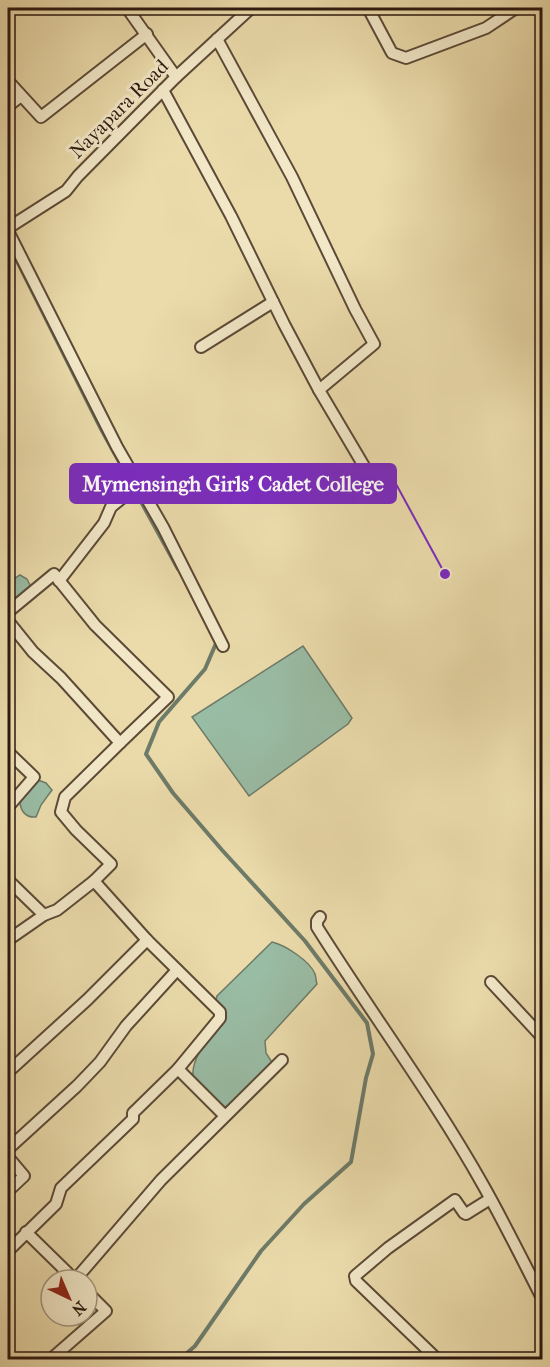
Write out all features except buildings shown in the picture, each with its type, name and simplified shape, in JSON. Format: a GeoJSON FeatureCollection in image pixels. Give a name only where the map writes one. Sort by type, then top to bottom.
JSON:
{"type":"FeatureCollection","features":[{"type":"Feature","properties":{"kind":"street"},"geometry":{"type":"LineString","coordinates":[[127,8],[176,76]]}},
{"type":"Feature","properties":{"kind":"street","name":"Nayapara Road"},"geometry":{"type":"LineString","coordinates":[[8,229],[66,190],[176,76],[251,8]]}},
{"type":"Feature","properties":{"kind":"street"},"geometry":{"type":"LineString","coordinates":[[368,8],[392,53],[406,58],[486,28],[516,8]]}},
{"type":"Feature","properties":{"kind":"street"},"geometry":{"type":"LineString","coordinates":[[8,81],[41,117],[147,34]]}},
{"type":"Feature","properties":{"kind":"street"},"geometry":{"type":"LineString","coordinates":[[217,39],[292,177],[374,344],[319,390]]}},
{"type":"Feature","properties":{"kind":"street"},"geometry":{"type":"LineString","coordinates":[[163,90],[231,216],[319,390],[374,483]]}},
{"type":"Feature","properties":{"kind":"street"},"geometry":{"type":"LineString","coordinates":[[8,106],[21,96]]}},
{"type":"Feature","properties":{"kind":"street"},"geometry":{"type":"LineString","coordinates":[[8,229],[138,485],[163,527],[222,646]]}},
{"type":"Feature","properties":{"kind":"street"},"geometry":{"type":"LineString","coordinates":[[201,347],[273,302]]}},
{"type":"Feature","properties":{"kind":"street"},"geometry":{"type":"LineString","coordinates":[[59,581],[104,523],[111,507],[138,485]]}},
{"type":"Feature","properties":{"kind":"street"},"geometry":{"type":"LineString","coordinates":[[8,612],[54,574],[95,625],[168,698],[65,797],[61,812],[111,864],[94,881],[57,910],[44,915],[8,940]]}},
{"type":"Feature","properties":{"kind":"street"},"geometry":{"type":"LineString","coordinates":[[9,628],[120,743]]}},
{"type":"Feature","properties":{"kind":"street"},"geometry":{"type":"LineString","coordinates":[[8,752],[34,777],[8,807]]}},
{"type":"Feature","properties":{"kind":"street"},"geometry":{"type":"LineString","coordinates":[[8,880],[44,915]]}},
{"type":"Feature","properties":{"kind":"street"},"geometry":{"type":"LineString","coordinates":[[8,1251],[56,1203],[61,1188],[133,1119],[133,1113],[178,1069],[220,1018],[220,1012],[147,940],[94,881]]}},
{"type":"Feature","properties":{"kind":"street"},"geometry":{"type":"LineString","coordinates":[[321,917],[317,921],[317,927],[436,1109],[490,1199],[543,1299]]}},
{"type":"Feature","properties":{"kind":"street"},"geometry":{"type":"LineString","coordinates":[[8,1072],[87,1000],[147,940]]}},
{"type":"Feature","properties":{"kind":"street"},"geometry":{"type":"LineString","coordinates":[[8,1149],[100,1062],[126,1026],[177,970]]}},
{"type":"Feature","properties":{"kind":"street"},"geometry":{"type":"LineString","coordinates":[[491,982],[543,1037]]}},
{"type":"Feature","properties":{"kind":"street"},"geometry":{"type":"LineString","coordinates":[[85,1268],[162,1180],[282,1060]]}},
{"type":"Feature","properties":{"kind":"street"},"geometry":{"type":"LineString","coordinates":[[178,1069],[225,1116]]}},
{"type":"Feature","properties":{"kind":"street"},"geometry":{"type":"LineString","coordinates":[[8,1157],[24,1176],[8,1191]]}},
{"type":"Feature","properties":{"kind":"street"},"geometry":{"type":"LineString","coordinates":[[438,1359],[356,1281],[355,1276],[388,1248],[455,1200],[466,1214],[490,1199]]}},
{"type":"Feature","properties":{"kind":"street"},"geometry":{"type":"LineString","coordinates":[[26,1232],[63,1268]]}},
{"type":"Feature","properties":{"kind":"street"},"geometry":{"type":"LineString","coordinates":[[99,1304],[106,1311],[99,1317]]}},
{"type":"Feature","properties":{"kind":"street"},"geometry":{"type":"LineString","coordinates":[[50,1359],[86,1328]]}},
{"type":"Feature","properties":{"kind":"shaded area"},"geometry":{"type":"Polygon","coordinates":[[[20,575],[27,579],[31,587],[8,609],[8,583],[20,575]]]}},
{"type":"Feature","properties":{"kind":"shaded area"},"geometry":{"type":"Polygon","coordinates":[[[303,646],[352,718],[348,724],[249,796],[192,717],[303,646]]]}},
{"type":"Feature","properties":{"kind":"shaded area"},"geometry":{"type":"Polygon","coordinates":[[[38,780],[46,783],[52,790],[41,805],[36,817],[32,817],[24,813],[20,801],[38,780]]]}},
{"type":"Feature","properties":{"kind":"shaded area"},"geometry":{"type":"Polygon","coordinates":[[[272,942],[303,959],[315,974],[317,984],[265,1041],[266,1053],[273,1064],[231,1105],[224,1107],[194,1080],[194,1064],[203,1046],[225,1014],[223,1007],[216,1000],[217,996],[272,942]]]}},
{"type":"Feature","properties":{"kind":"waterway"},"geometry":{"type":"LineString","coordinates":[[8,243],[101,429],[178,569]]}},
{"type":"Feature","properties":{"kind":"waterway"},"geometry":{"type":"LineString","coordinates":[[179,1360],[195,1346],[261,1251],[304,1204],[351,1162],[366,1078],[373,1054],[367,1023],[305,941],[173,793],[146,754],[159,722],[205,669],[217,641]]}},
{"type":"Feature","properties":{"kind":"place","name":"Mymensingh Girls' Cadet College"},"geometry":{"type":"Point","coordinates":[445,574]}}]}
